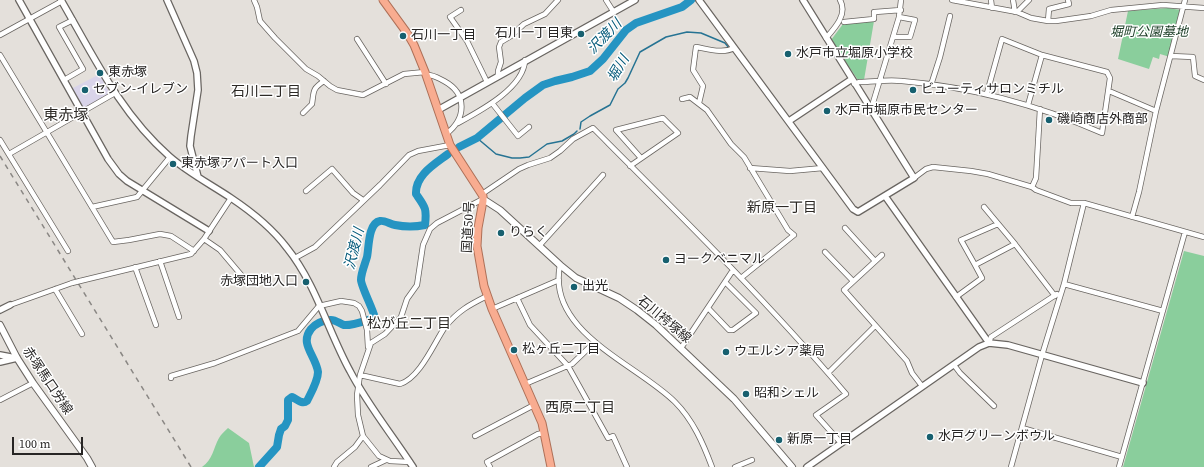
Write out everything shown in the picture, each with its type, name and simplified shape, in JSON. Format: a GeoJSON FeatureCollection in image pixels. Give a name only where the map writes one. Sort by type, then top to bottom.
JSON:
{"type":"FeatureCollection","features":[{"type":"Feature","properties":{"kind":"highway","name":"国道50号"},"geometry":{"type":"LineString","coordinates":[[384,0],[414,45],[426,73],[450,145],[483,196],[478,228],[478,246],[480,268],[487,296],[534,405],[544,433],[551,467]]}},
{"type":"Feature","properties":{"kind":"main road","name":"石川袴塚線"},"geometry":{"type":"LineString","coordinates":[[483,196],[576,278],[619,298],[656,325],[734,400],[792,467]]}},
{"type":"Feature","properties":{"kind":"main road","name":"赤塚馬口労線"},"geometry":{"type":"LineString","coordinates":[[0,325],[32,383],[92,467]]}},
{"type":"Feature","properties":{"kind":"street"},"geometry":{"type":"LineString","coordinates":[[19,0],[81,112],[114,167],[127,181],[209,231]]}},
{"type":"Feature","properties":{"kind":"street"},"geometry":{"type":"LineString","coordinates":[[0,36],[61,0],[115,93],[134,120],[148,136],[170,157],[231,198],[269,228],[295,258],[308,280],[350,371],[412,465]]}},
{"type":"Feature","properties":{"kind":"street"},"geometry":{"type":"LineString","coordinates":[[167,0],[191,55],[197,73],[198,90],[190,146],[198,177]]}},
{"type":"Feature","properties":{"kind":"street"},"geometry":{"type":"LineString","coordinates":[[254,0],[260,20],[275,38],[306,69],[337,90],[363,95],[404,74],[432,74],[448,83],[457,91],[460,97],[461,112],[458,123]]}},
{"type":"Feature","properties":{"kind":"street"},"geometry":{"type":"LineString","coordinates":[[498,76],[501,62],[499,47],[501,42],[511,36],[524,24],[545,14],[558,0]]}},
{"type":"Feature","properties":{"kind":"street"},"geometry":{"type":"LineString","coordinates":[[606,0],[613,11]]}},
{"type":"Feature","properties":{"kind":"street"},"geometry":{"type":"LineString","coordinates":[[438,110],[525,60],[635,0]]}},
{"type":"Feature","properties":{"kind":"street"},"geometry":{"type":"LineString","coordinates":[[699,0],[855,211],[860,211],[926,169],[933,167],[988,174],[1032,187],[1036,190],[1071,203],[1084,203],[1204,237]]}},
{"type":"Feature","properties":{"kind":"street"},"geometry":{"type":"LineString","coordinates":[[803,0],[914,178]]}},
{"type":"Feature","properties":{"kind":"street"},"geometry":{"type":"LineString","coordinates":[[826,38],[842,15],[843,8],[840,0]]}},
{"type":"Feature","properties":{"kind":"street"},"geometry":{"type":"LineString","coordinates":[[870,108],[880,82],[899,17],[901,0]]}},
{"type":"Feature","properties":{"kind":"street"},"geometry":{"type":"LineString","coordinates":[[952,0],[1016,12],[1031,18],[1048,21],[1056,21],[1129,8],[1163,5],[1204,8]]}},
{"type":"Feature","properties":{"kind":"street"},"geometry":{"type":"LineString","coordinates":[[991,0],[992,8]]}},
{"type":"Feature","properties":{"kind":"street"},"geometry":{"type":"LineString","coordinates":[[1013,0],[1016,12]]}},
{"type":"Feature","properties":{"kind":"street"},"geometry":{"type":"LineString","coordinates":[[1016,12],[1029,0]]}},
{"type":"Feature","properties":{"kind":"street"},"geometry":{"type":"LineString","coordinates":[[1048,21],[1049,9],[1068,4],[1068,0]]}},
{"type":"Feature","properties":{"kind":"street"},"geometry":{"type":"LineString","coordinates":[[1132,217],[1140,192],[1156,111],[1185,0]]}},
{"type":"Feature","properties":{"kind":"street"},"geometry":{"type":"LineString","coordinates":[[461,10],[450,17],[467,41],[487,82]]}},
{"type":"Feature","properties":{"kind":"street"},"geometry":{"type":"LineString","coordinates":[[844,22],[874,18],[874,12],[900,10]]}},
{"type":"Feature","properties":{"kind":"street"},"geometry":{"type":"LineString","coordinates":[[931,84],[940,57],[950,16]]}},
{"type":"Feature","properties":{"kind":"street"},"geometry":{"type":"LineString","coordinates":[[892,37],[910,37],[915,20],[899,17]]}},
{"type":"Feature","properties":{"kind":"street"},"geometry":{"type":"LineString","coordinates":[[64,80],[83,69],[60,28],[72,20]]}},
{"type":"Feature","properties":{"kind":"street"},"geometry":{"type":"LineString","coordinates":[[358,39],[386,84]]}},
{"type":"Feature","properties":{"kind":"street"},"geometry":{"type":"LineString","coordinates":[[789,121],[853,82],[900,80],[987,93],[1075,121],[1102,133],[1110,78],[1107,72],[1042,55],[1002,39],[987,93]]}},
{"type":"Feature","properties":{"kind":"street"},"geometry":{"type":"LineString","coordinates":[[699,103],[703,86],[693,70],[696,47],[722,51],[734,48]]}},
{"type":"Feature","properties":{"kind":"street"},"geometry":{"type":"LineString","coordinates":[[0,55],[113,242],[160,234],[171,236],[194,251]]}},
{"type":"Feature","properties":{"kind":"street"},"geometry":{"type":"LineString","coordinates":[[1028,105],[1042,55]]}},
{"type":"Feature","properties":{"kind":"street"},"geometry":{"type":"LineString","coordinates":[[1171,56],[1193,57],[1195,76],[1204,80]]}},
{"type":"Feature","properties":{"kind":"street"},"geometry":{"type":"LineString","coordinates":[[446,134],[458,123],[492,103],[510,88],[524,69],[525,60]]}},
{"type":"Feature","properties":{"kind":"street"},"geometry":{"type":"LineString","coordinates":[[303,113],[312,104],[315,87],[324,82]]}},
{"type":"Feature","properties":{"kind":"street"},"geometry":{"type":"LineString","coordinates":[[1108,91],[1156,111]]}},
{"type":"Feature","properties":{"kind":"street"},"geometry":{"type":"LineString","coordinates":[[9,154],[115,93]]}},
{"type":"Feature","properties":{"kind":"street"},"geometry":{"type":"LineString","coordinates":[[682,99],[690,97],[707,110],[731,144],[744,156],[788,230],[794,234],[741,278]]}},
{"type":"Feature","properties":{"kind":"street"},"geometry":{"type":"LineString","coordinates":[[492,103],[518,136],[529,127]]}},
{"type":"Feature","properties":{"kind":"street"},"geometry":{"type":"LineString","coordinates":[[1032,187],[1036,178],[1040,109]]}},
{"type":"Feature","properties":{"kind":"street"},"geometry":{"type":"LineString","coordinates":[[630,166],[642,158],[678,133],[663,118],[616,130],[642,158]]}},
{"type":"Feature","properties":{"kind":"street"},"geometry":{"type":"LineString","coordinates":[[368,347],[401,317],[407,299],[417,285],[423,245],[430,229],[437,223],[483,196],[519,169],[550,158],[560,152],[573,139],[593,128],[803,343],[846,394],[816,415],[841,443]]}},
{"type":"Feature","properties":{"kind":"street"},"geometry":{"type":"LineString","coordinates":[[0,140],[68,251]]}},
{"type":"Feature","properties":{"kind":"street"},"geometry":{"type":"LineString","coordinates":[[295,258],[315,247],[414,152],[450,145]]}},
{"type":"Feature","properties":{"kind":"street"},"geometry":{"type":"LineString","coordinates":[[92,208],[140,195],[170,157]]}},
{"type":"Feature","properties":{"kind":"street"},"geometry":{"type":"LineString","coordinates":[[750,168],[790,171],[823,168]]}},
{"type":"Feature","properties":{"kind":"street"},"geometry":{"type":"LineString","coordinates":[[306,191],[332,169],[353,193],[363,200]]}},
{"type":"Feature","properties":{"kind":"street"},"geometry":{"type":"LineString","coordinates":[[539,246],[602,175]]}},
{"type":"Feature","properties":{"kind":"street"},"geometry":{"type":"LineString","coordinates":[[885,196],[989,343]]}},
{"type":"Feature","properties":{"kind":"street"},"geometry":{"type":"LineString","coordinates":[[0,310],[72,283],[187,255],[194,251],[231,198]]}},
{"type":"Feature","properties":{"kind":"street"},"geometry":{"type":"LineString","coordinates":[[1011,467],[1042,355],[1064,284],[1084,203]]}},
{"type":"Feature","properties":{"kind":"street"},"geometry":{"type":"LineString","coordinates":[[984,207],[1055,296]]}},
{"type":"Feature","properties":{"kind":"street"},"geometry":{"type":"LineString","coordinates":[[956,297],[982,278],[961,240],[998,224]]}},
{"type":"Feature","properties":{"kind":"street"},"geometry":{"type":"LineString","coordinates":[[845,228],[875,261]]}},
{"type":"Feature","properties":{"kind":"street"},"geometry":{"type":"LineString","coordinates":[[1119,467],[1185,232]]}},
{"type":"Feature","properties":{"kind":"street"},"geometry":{"type":"LineString","coordinates":[[204,238],[220,250],[248,283]]}},
{"type":"Feature","properties":{"kind":"street"},"geometry":{"type":"LineString","coordinates":[[975,265],[1015,244]]}},
{"type":"Feature","properties":{"kind":"street"},"geometry":{"type":"LineString","coordinates":[[826,252],[853,281]]}},
{"type":"Feature","properties":{"kind":"street"},"geometry":{"type":"LineString","coordinates":[[882,254],[844,290],[907,361],[912,373],[922,386]]}},
{"type":"Feature","properties":{"kind":"street"},"geometry":{"type":"LineString","coordinates":[[160,261],[179,317]]}},
{"type":"Feature","properties":{"kind":"street"},"geometry":{"type":"LineString","coordinates":[[560,265],[558,280],[562,298],[572,319],[595,342],[662,391],[674,402],[694,427],[712,467]]}},
{"type":"Feature","properties":{"kind":"street"},"geometry":{"type":"LineString","coordinates":[[135,267],[156,325]]}},
{"type":"Feature","properties":{"kind":"street"},"geometry":{"type":"LineString","coordinates":[[680,348],[733,270]]}},
{"type":"Feature","properties":{"kind":"street"},"geometry":{"type":"LineString","coordinates":[[492,309],[558,280]]}},
{"type":"Feature","properties":{"kind":"street"},"geometry":{"type":"LineString","coordinates":[[708,308],[729,330],[733,330],[756,313],[725,282]]}},
{"type":"Feature","properties":{"kind":"street"},"geometry":{"type":"LineString","coordinates":[[1064,284],[1163,311]]}},
{"type":"Feature","properties":{"kind":"street"},"geometry":{"type":"LineString","coordinates":[[55,289],[82,334]]}},
{"type":"Feature","properties":{"kind":"street"},"geometry":{"type":"LineString","coordinates":[[989,343],[991,337],[1062,291]]}},
{"type":"Feature","properties":{"kind":"street"},"geometry":{"type":"LineString","coordinates":[[360,375],[400,384],[405,382],[432,350],[445,328],[458,313],[462,309],[487,296]]}},
{"type":"Feature","properties":{"kind":"street"},"geometry":{"type":"LineString","coordinates":[[517,298],[530,325],[568,366],[608,438],[613,436],[627,467]]}},
{"type":"Feature","properties":{"kind":"street"},"geometry":{"type":"LineString","coordinates":[[172,378],[171,376],[215,363],[298,331],[319,306],[341,301],[348,302],[359,306],[365,316],[367,330],[368,347],[358,385],[358,415],[363,436],[380,456],[386,460],[412,465]]}},
{"type":"Feature","properties":{"kind":"street"},"geometry":{"type":"LineString","coordinates":[[828,372],[875,326]]}},
{"type":"Feature","properties":{"kind":"street"},"geometry":{"type":"LineString","coordinates":[[525,384],[568,366],[595,342]]}},
{"type":"Feature","properties":{"kind":"street"},"geometry":{"type":"LineString","coordinates":[[807,467],[979,347],[989,343],[1008,345],[1143,383]]}},
{"type":"Feature","properties":{"kind":"street"},"geometry":{"type":"LineString","coordinates":[[0,356],[17,358]]}},
{"type":"Feature","properties":{"kind":"street"},"geometry":{"type":"LineString","coordinates":[[0,362],[17,358]]}},
{"type":"Feature","properties":{"kind":"street"},"geometry":{"type":"LineString","coordinates":[[954,365],[960,374],[994,406]]}},
{"type":"Feature","properties":{"kind":"street"},"geometry":{"type":"LineString","coordinates":[[0,400],[32,383]]}},
{"type":"Feature","properties":{"kind":"street"},"geometry":{"type":"LineString","coordinates":[[475,436],[534,405]]}},
{"type":"Feature","properties":{"kind":"street"},"geometry":{"type":"LineString","coordinates":[[1022,428],[1122,457]]}},
{"type":"Feature","properties":{"kind":"street"},"geometry":{"type":"LineString","coordinates":[[490,467],[487,462],[538,434],[544,433]]}},
{"type":"Feature","properties":{"kind":"street"},"geometry":{"type":"LineString","coordinates":[[334,467],[337,462],[355,447],[363,436]]}},
{"type":"Feature","properties":{"kind":"street"},"geometry":{"type":"LineString","coordinates":[[370,467],[386,460]]}},
{"type":"Feature","properties":{"kind":"street"},"geometry":{"type":"LineString","coordinates":[[735,467],[752,460]]}},
{"type":"Feature","properties":{"kind":"shaded area"},"geometry":{"type":"Polygon","coordinates":[[[100,74],[109,92],[108,94],[84,108],[82,107],[71,89],[100,74]]]}},
{"type":"Feature","properties":{"kind":"green space","name":"堀町公園墓地"},"geometry":{"type":"Polygon","coordinates":[[[1168,8],[1181,10],[1170,57],[1160,54],[1159,59],[1153,57],[1149,69],[1118,59],[1128,11],[1168,8]]]}},
{"type":"Feature","properties":{"kind":"green space"},"geometry":{"type":"Polygon","coordinates":[[[874,21],[864,80],[858,80],[831,40],[843,24],[874,21]]]}},
{"type":"Feature","properties":{"kind":"green space"},"geometry":{"type":"Polygon","coordinates":[[[1184,251],[1204,256],[1204,467],[1123,467],[1184,251]]]}},
{"type":"Feature","properties":{"kind":"green space"},"geometry":{"type":"Polygon","coordinates":[[[228,428],[249,443],[254,467],[202,467],[211,457],[217,442],[228,428]]]}},
{"type":"Feature","properties":{"kind":"waterway","name":"沢渡川"},"geometry":{"type":"LineString","coordinates":[[459,147],[477,138],[543,85],[590,71],[603,59],[626,30],[636,23],[682,7],[691,0]]}},
{"type":"Feature","properties":{"kind":"waterway","name":"堀川"},"geometry":{"type":"LineString","coordinates":[[580,129],[581,122],[610,105],[618,89],[628,78],[640,52],[666,37],[687,32],[701,33],[725,43],[729,48]]}},
{"type":"Feature","properties":{"kind":"waterway","name":"堀川"},"geometry":{"type":"LineString","coordinates":[[477,138],[496,154],[512,158],[520,158],[529,157],[547,144],[562,141],[577,131]]}},
{"type":"Feature","properties":{"kind":"waterway","name":"沢渡川"},"geometry":{"type":"LineString","coordinates":[[259,467],[277,447],[281,429],[285,426],[288,420],[288,400],[292,397],[301,402],[307,401],[316,383],[318,376],[317,366],[307,345],[308,334],[311,329],[315,325],[327,320],[334,320],[347,325],[375,318],[361,280],[373,226],[380,221],[402,226],[425,225],[426,215],[423,205],[416,194],[417,187],[422,176],[448,154]]}},
{"type":"Feature","properties":{"kind":"railway"},"geometry":{"type":"LineString","coordinates":[[0,156],[191,467]]}},
{"type":"Feature","properties":{"kind":"place","name":"石川一丁目東"},"geometry":{"type":"Point","coordinates":[581,34]}},
{"type":"Feature","properties":{"kind":"place","name":"石川一丁目"},"geometry":{"type":"Point","coordinates":[403,36]}},
{"type":"Feature","properties":{"kind":"place","name":"水戸市立堀原小学校"},"geometry":{"type":"Point","coordinates":[788,54]}},
{"type":"Feature","properties":{"kind":"place","name":"東赤塚"},"geometry":{"type":"Point","coordinates":[100,73]}},
{"type":"Feature","properties":{"kind":"place","name":"セブン-イレブン"},"geometry":{"type":"Point","coordinates":[85,90]}},
{"type":"Feature","properties":{"kind":"place","name":"ビューティサロンミチル"},"geometry":{"type":"Point","coordinates":[913,90]}},
{"type":"Feature","properties":{"kind":"place","name":"水戸市堀原市民センター"},"geometry":{"type":"Point","coordinates":[827,111]}},
{"type":"Feature","properties":{"kind":"place","name":"磯崎商店外商部"},"geometry":{"type":"Point","coordinates":[1049,120]}},
{"type":"Feature","properties":{"kind":"place","name":"東赤塚アパート入口"},"geometry":{"type":"Point","coordinates":[173,164]}},
{"type":"Feature","properties":{"kind":"place","name":"りらく"},"geometry":{"type":"Point","coordinates":[501,233]}},
{"type":"Feature","properties":{"kind":"place","name":"ヨークベニマル"},"geometry":{"type":"Point","coordinates":[666,260]}},
{"type":"Feature","properties":{"kind":"place","name":"赤塚団地入口"},"geometry":{"type":"Point","coordinates":[306,282]}},
{"type":"Feature","properties":{"kind":"place","name":"出光"},"geometry":{"type":"Point","coordinates":[574,287]}},
{"type":"Feature","properties":{"kind":"place","name":"松ヶ丘二丁目"},"geometry":{"type":"Point","coordinates":[514,350]}},
{"type":"Feature","properties":{"kind":"place","name":"ウエルシア薬局"},"geometry":{"type":"Point","coordinates":[726,352]}},
{"type":"Feature","properties":{"kind":"place","name":"昭和シェル"},"geometry":{"type":"Point","coordinates":[746,394]}},
{"type":"Feature","properties":{"kind":"place","name":"水戸グリーンボウル"},"geometry":{"type":"Point","coordinates":[930,437]}},
{"type":"Feature","properties":{"kind":"place","name":"新原一丁目"},"geometry":{"type":"Point","coordinates":[779,440]}},
{"type":"Feature","properties":{"kind":"district","name":"石川二丁目"},"geometry":{"type":"Point","coordinates":[266,92]}},
{"type":"Feature","properties":{"kind":"district","name":"東赤塚"},"geometry":{"type":"Point","coordinates":[66,116]}},
{"type":"Feature","properties":{"kind":"district","name":"新原一丁目"},"geometry":{"type":"Point","coordinates":[782,208]}},
{"type":"Feature","properties":{"kind":"district","name":"松が丘二丁目"},"geometry":{"type":"Point","coordinates":[409,324]}},
{"type":"Feature","properties":{"kind":"district","name":"西原二丁目"},"geometry":{"type":"Point","coordinates":[580,408]}}]}
